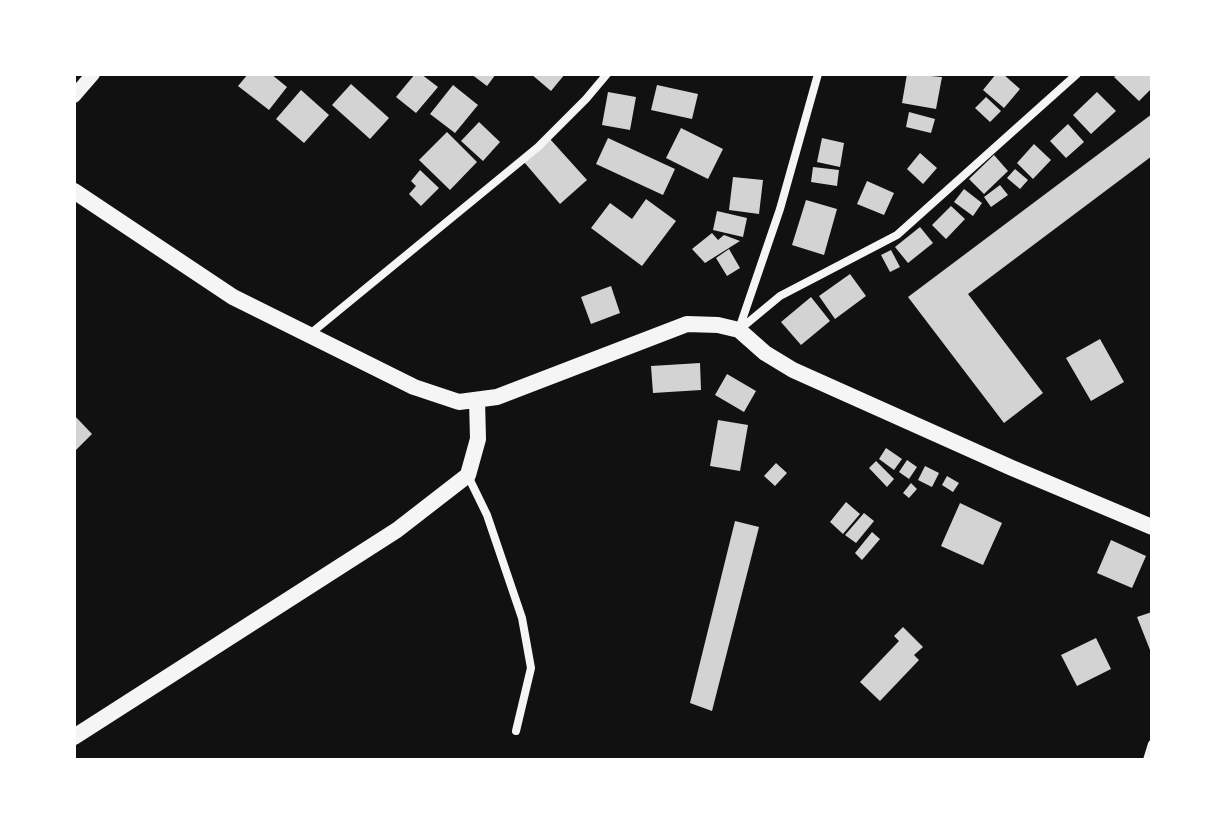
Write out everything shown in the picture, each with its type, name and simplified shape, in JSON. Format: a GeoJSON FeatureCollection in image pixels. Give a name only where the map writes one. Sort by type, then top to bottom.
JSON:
{"type":"FeatureCollection","features":[{"type":"Feature","properties":{"kind":"main road"},"geometry":{"type":"LineString","coordinates":[[74,191],[233,297],[414,387],[459,402],[497,397],[687,324],[739,330],[765,353],[793,370],[1152,527]]}},
{"type":"Feature","properties":{"kind":"main road"},"geometry":{"type":"LineString","coordinates":[[74,737],[397,530],[468,475],[478,439],[477,400]]}},
{"type":"Feature","properties":{"kind":"street"},"geometry":{"type":"LineString","coordinates":[[74,96],[93,74]]}},
{"type":"Feature","properties":{"kind":"street"},"geometry":{"type":"LineString","coordinates":[[310,335],[538,147],[607,74]]}},
{"type":"Feature","properties":{"kind":"street"},"geometry":{"type":"LineString","coordinates":[[739,330],[780,209],[818,74]]}},
{"type":"Feature","properties":{"kind":"street"},"geometry":{"type":"LineString","coordinates":[[739,330],[780,296],[897,235],[1077,74]]}},
{"type":"Feature","properties":{"kind":"street"},"geometry":{"type":"LineString","coordinates":[[468,475],[487,515],[522,618],[531,668],[516,731]]}},
{"type":"Feature","properties":{"kind":"street"},"geometry":{"type":"LineString","coordinates":[[1147,760],[1152,744]]}},
{"type":"Feature","properties":{"kind":"building"},"geometry":{"type":"Polygon","coordinates":[[[248,74],[271,74],[287,87],[269,110],[238,86],[248,74]]]}},
{"type":"Feature","properties":{"kind":"building"},"geometry":{"type":"Polygon","coordinates":[[[415,74],[421,74],[438,87],[416,113],[396,97],[415,74]]]}},
{"type":"Feature","properties":{"kind":"building"},"geometry":{"type":"Polygon","coordinates":[[[471,74],[496,74],[487,86],[471,74]]]}},
{"type":"Feature","properties":{"kind":"building"},"geometry":{"type":"Polygon","coordinates":[[[531,74],[565,74],[551,91],[531,74]]]}},
{"type":"Feature","properties":{"kind":"building"},"geometry":{"type":"Polygon","coordinates":[[[907,74],[942,77],[936,109],[902,103],[907,74]]]}},
{"type":"Feature","properties":{"kind":"building"},"geometry":{"type":"Polygon","coordinates":[[[996,74],[1003,74],[1020,89],[1004,108],[983,90],[996,74]]]}},
{"type":"Feature","properties":{"kind":"building"},"geometry":{"type":"Polygon","coordinates":[[[1118,74],[1152,74],[1152,88],[1139,101],[1114,77],[1118,74]]]}},
{"type":"Feature","properties":{"kind":"building"},"geometry":{"type":"Polygon","coordinates":[[[351,84],[389,118],[370,139],[332,105],[351,84]]]}},
{"type":"Feature","properties":{"kind":"building"},"geometry":{"type":"Polygon","coordinates":[[[453,85],[478,105],[455,133],[430,114],[453,85]]]}},
{"type":"Feature","properties":{"kind":"building"},"geometry":{"type":"Polygon","coordinates":[[[657,85],[698,94],[692,119],[651,110],[657,85]]]}},
{"type":"Feature","properties":{"kind":"building"},"geometry":{"type":"Polygon","coordinates":[[[301,90],[329,115],[304,143],[276,119],[301,90]]]}},
{"type":"Feature","properties":{"kind":"building"},"geometry":{"type":"Polygon","coordinates":[[[608,92],[636,97],[630,130],[602,125],[608,92]]]}},
{"type":"Feature","properties":{"kind":"building"},"geometry":{"type":"Polygon","coordinates":[[[1097,92],[1116,111],[1091,134],[1073,115],[1097,92]]]}},
{"type":"Feature","properties":{"kind":"building"},"geometry":{"type":"Polygon","coordinates":[[[986,97],[1001,111],[990,122],[975,108],[986,97]]]}},
{"type":"Feature","properties":{"kind":"building"},"geometry":{"type":"Polygon","coordinates":[[[909,112],[935,119],[931,133],[906,127],[909,112]]]}},
{"type":"Feature","properties":{"kind":"building"},"geometry":{"type":"Polygon","coordinates":[[[1152,114],[1152,156],[968,294],[1043,393],[1004,423],[908,297],[1152,114]]]}},
{"type":"Feature","properties":{"kind":"building"},"geometry":{"type":"Polygon","coordinates":[[[479,122],[500,142],[483,161],[461,141],[479,122]]]}},
{"type":"Feature","properties":{"kind":"building"},"geometry":{"type":"Polygon","coordinates":[[[1068,124],[1084,142],[1066,158],[1050,141],[1068,124]]]}},
{"type":"Feature","properties":{"kind":"building"},"geometry":{"type":"Polygon","coordinates":[[[681,128],[723,149],[708,179],[666,158],[681,128]]]}},
{"type":"Feature","properties":{"kind":"building"},"geometry":{"type":"Polygon","coordinates":[[[447,132],[477,162],[450,190],[419,160],[447,132]]]}},
{"type":"Feature","properties":{"kind":"building"},"geometry":{"type":"Polygon","coordinates":[[[608,138],[675,169],[663,195],[596,164],[608,138]]]}},
{"type":"Feature","properties":{"kind":"building"},"geometry":{"type":"Polygon","coordinates":[[[822,138],[844,143],[840,167],[817,162],[822,138]]]}},
{"type":"Feature","properties":{"kind":"building"},"geometry":{"type":"Polygon","coordinates":[[[550,139],[587,180],[560,204],[524,162],[550,139]]]}},
{"type":"Feature","properties":{"kind":"building"},"geometry":{"type":"Polygon","coordinates":[[[1034,144],[1051,160],[1033,179],[1017,163],[1034,144]]]}},
{"type":"Feature","properties":{"kind":"building"},"geometry":{"type":"Polygon","coordinates":[[[920,153],[937,168],[923,184],[907,169],[920,153]]]}},
{"type":"Feature","properties":{"kind":"building"},"geometry":{"type":"Polygon","coordinates":[[[994,155],[1008,171],[984,194],[969,179],[994,155]]]}},
{"type":"Feature","properties":{"kind":"building"},"geometry":{"type":"Polygon","coordinates":[[[813,167],[839,170],[837,186],[811,182],[813,167]]]}},
{"type":"Feature","properties":{"kind":"building"},"geometry":{"type":"Polygon","coordinates":[[[1015,169],[1028,180],[1020,189],[1007,178],[1015,169]]]}},
{"type":"Feature","properties":{"kind":"building"},"geometry":{"type":"Polygon","coordinates":[[[420,170],[439,188],[421,206],[409,194],[416,186],[411,181],[420,170]]]}},
{"type":"Feature","properties":{"kind":"building"},"geometry":{"type":"Polygon","coordinates":[[[733,177],[763,180],[759,214],[729,210],[733,177]]]}},
{"type":"Feature","properties":{"kind":"building"},"geometry":{"type":"Polygon","coordinates":[[[867,181],[894,193],[884,215],[857,204],[867,181]]]}},
{"type":"Feature","properties":{"kind":"building"},"geometry":{"type":"Polygon","coordinates":[[[1000,185],[1008,195],[991,207],[984,197],[1000,185]]]}},
{"type":"Feature","properties":{"kind":"building"},"geometry":{"type":"Polygon","coordinates":[[[964,189],[982,203],[973,216],[954,202],[964,189]]]}},
{"type":"Feature","properties":{"kind":"building"},"geometry":{"type":"Polygon","coordinates":[[[646,199],[676,221],[642,266],[591,228],[610,203],[632,219],[646,199]]]}},
{"type":"Feature","properties":{"kind":"building"},"geometry":{"type":"Polygon","coordinates":[[[806,200],[837,209],[824,255],[792,245],[806,200]]]}},
{"type":"Feature","properties":{"kind":"building"},"geometry":{"type":"Polygon","coordinates":[[[951,206],[965,219],[946,239],[932,225],[951,206]]]}},
{"type":"Feature","properties":{"kind":"building"},"geometry":{"type":"Polygon","coordinates":[[[717,211],[747,218],[743,237],[713,230],[717,211]]]}},
{"type":"Feature","properties":{"kind":"building"},"geometry":{"type":"Polygon","coordinates":[[[920,227],[933,243],[908,263],[895,247],[920,227]]]}},
{"type":"Feature","properties":{"kind":"building"},"geometry":{"type":"Polygon","coordinates":[[[712,233],[718,240],[724,235],[740,241],[705,263],[692,249],[712,233]]]}},
{"type":"Feature","properties":{"kind":"building"},"geometry":{"type":"Polygon","coordinates":[[[729,249],[740,268],[727,276],[716,258],[729,249]]]}},
{"type":"Feature","properties":{"kind":"building"},"geometry":{"type":"Polygon","coordinates":[[[891,250],[900,267],[890,272],[881,255],[891,250]]]}},
{"type":"Feature","properties":{"kind":"building"},"geometry":{"type":"Polygon","coordinates":[[[850,274],[866,296],[835,319],[819,296],[850,274]]]}},
{"type":"Feature","properties":{"kind":"building"},"geometry":{"type":"Polygon","coordinates":[[[611,286],[620,313],[591,324],[581,297],[611,286]]]}},
{"type":"Feature","properties":{"kind":"building"},"geometry":{"type":"Polygon","coordinates":[[[811,297],[830,321],[801,345],[781,322],[811,297]]]}},
{"type":"Feature","properties":{"kind":"building"},"geometry":{"type":"Polygon","coordinates":[[[1100,339],[1124,382],[1091,401],[1066,358],[1100,339]]]}},
{"type":"Feature","properties":{"kind":"building"},"geometry":{"type":"Polygon","coordinates":[[[700,363],[701,390],[653,393],[651,366],[700,363]]]}},
{"type":"Feature","properties":{"kind":"building"},"geometry":{"type":"Polygon","coordinates":[[[727,374],[756,391],[744,412],[715,395],[727,374]]]}},
{"type":"Feature","properties":{"kind":"building"},"geometry":{"type":"Polygon","coordinates":[[[74,415],[92,434],[74,452],[74,415]]]}},
{"type":"Feature","properties":{"kind":"building"},"geometry":{"type":"Polygon","coordinates":[[[718,420],[748,425],[740,471],[710,466],[718,420]]]}},
{"type":"Feature","properties":{"kind":"building"},"geometry":{"type":"Polygon","coordinates":[[[886,448],[902,459],[894,470],[879,459],[886,448]]]}},
{"type":"Feature","properties":{"kind":"building"},"geometry":{"type":"Polygon","coordinates":[[[907,460],[917,467],[909,479],[899,472],[907,460]]]}},
{"type":"Feature","properties":{"kind":"building"},"geometry":{"type":"Polygon","coordinates":[[[876,461],[894,479],[887,487],[869,468],[876,461]]]}},
{"type":"Feature","properties":{"kind":"building"},"geometry":{"type":"Polygon","coordinates":[[[776,463],[787,473],[775,486],[764,476],[776,463]]]}},
{"type":"Feature","properties":{"kind":"building"},"geometry":{"type":"Polygon","coordinates":[[[925,466],[939,473],[932,487],[918,480],[925,466]]]}},
{"type":"Feature","properties":{"kind":"building"},"geometry":{"type":"Polygon","coordinates":[[[947,476],[959,483],[953,492],[942,485],[947,476]]]}},
{"type":"Feature","properties":{"kind":"building"},"geometry":{"type":"Polygon","coordinates":[[[911,483],[917,489],[909,498],[903,493],[911,483]]]}},
{"type":"Feature","properties":{"kind":"building"},"geometry":{"type":"Polygon","coordinates":[[[846,502],[860,514],[843,534],[830,522],[846,502]]]}},
{"type":"Feature","properties":{"kind":"building"},"geometry":{"type":"Polygon","coordinates":[[[960,503],[1002,523],[983,565],[941,546],[960,503]]]}},
{"type":"Feature","properties":{"kind":"building"},"geometry":{"type":"Polygon","coordinates":[[[864,513],[874,521],[856,543],[845,535],[864,513]]]}},
{"type":"Feature","properties":{"kind":"building"},"geometry":{"type":"Polygon","coordinates":[[[735,521],[759,527],[712,711],[690,703],[735,521]]]}},
{"type":"Feature","properties":{"kind":"building"},"geometry":{"type":"Polygon","coordinates":[[[872,532],[880,539],[862,560],[855,553],[872,532]]]}},
{"type":"Feature","properties":{"kind":"building"},"geometry":{"type":"Polygon","coordinates":[[[1111,540],[1146,556],[1132,588],[1097,573],[1111,540]]]}},
{"type":"Feature","properties":{"kind":"building"},"geometry":{"type":"Polygon","coordinates":[[[1152,612],[1152,655],[1137,617],[1152,612]]]}},
{"type":"Feature","properties":{"kind":"building"},"geometry":{"type":"Polygon","coordinates":[[[903,627],[923,647],[914,655],[919,660],[880,701],[860,682],[899,641],[894,636],[903,627]]]}},
{"type":"Feature","properties":{"kind":"building"},"geometry":{"type":"Polygon","coordinates":[[[1096,638],[1111,669],[1077,686],[1061,655],[1096,638]]]}}]}
